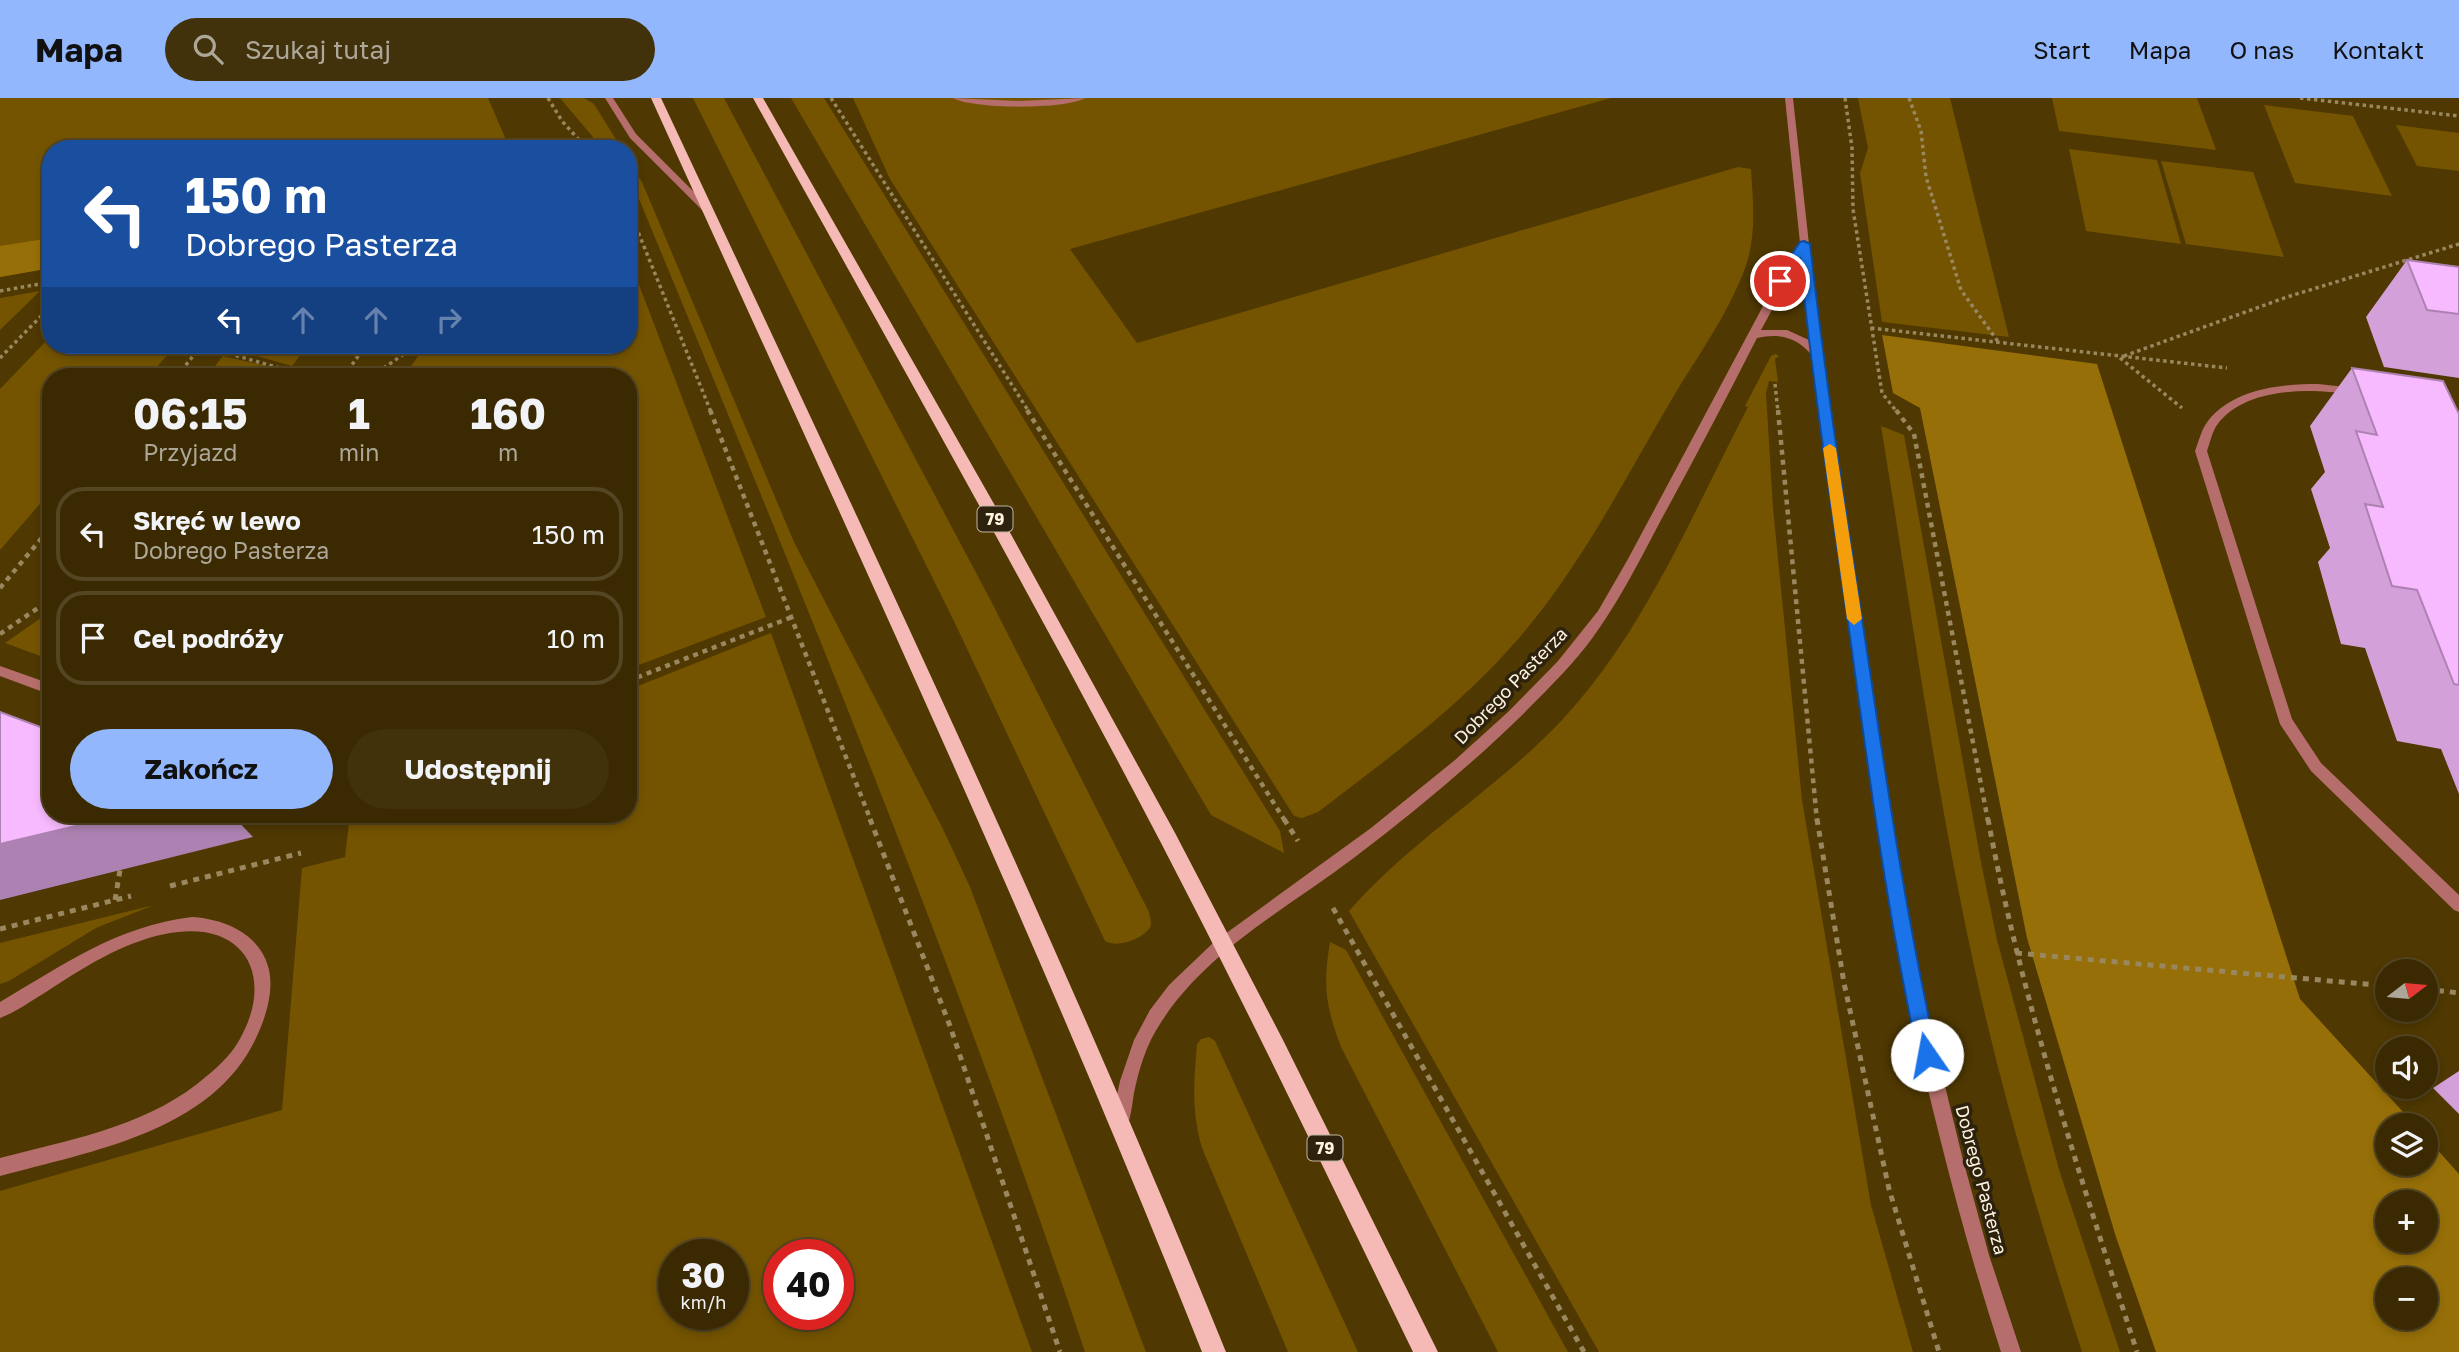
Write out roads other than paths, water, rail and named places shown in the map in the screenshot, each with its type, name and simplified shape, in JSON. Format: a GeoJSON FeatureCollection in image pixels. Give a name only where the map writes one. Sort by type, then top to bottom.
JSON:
{"type":"FeatureCollection","features":[{"type":"Feature","properties":{"kind":"main road"},"geometry":{"type":"LineString","coordinates":[[656,98],[990,818],[1214,1352]]}},
{"type":"Feature","properties":{"kind":"main road","name":"79"},"geometry":{"type":"LineString","coordinates":[[758,98],[1029,581],[1224,945],[1426,1352]]}},
{"type":"Feature","properties":{"kind":"street"},"geometry":{"type":"LineString","coordinates":[[608,98],[633,135],[707,210]]}},
{"type":"Feature","properties":{"kind":"street"},"geometry":{"type":"LineString","coordinates":[[957,98],[972,102],[1064,103],[1081,98]]}},
{"type":"Feature","properties":{"kind":"street","name":"Dobrego Pasterza"},"geometry":{"type":"LineString","coordinates":[[1789,98],[1800,178],[1816,354],[1906,958],[1927,1055],[1958,1175],[2011,1352]]}},
{"type":"Feature","properties":{"kind":"street","name":"Dobrego Pasterza"},"geometry":{"type":"LineString","coordinates":[[1120,1123],[1125,1089],[1136,1055],[1155,1016],[1187,976],[1473,754],[1564,664],[1613,601],[1780,281],[1804,244]]}},
{"type":"Feature","properties":{"kind":"street"},"geometry":{"type":"LineString","coordinates":[[1753,336],[1775,332],[1788,333],[1803,339],[1816,354]]}},
{"type":"Feature","properties":{"kind":"street"},"geometry":{"type":"LineString","coordinates":[[2373,393],[2315,385],[2267,391],[2240,403],[2213,422],[2201,451],[2285,720],[2316,767],[2459,905]]}},
{"type":"Feature","properties":{"kind":"street"},"geometry":{"type":"LineString","coordinates":[[0,671],[42,687]]}},
{"type":"Feature","properties":{"kind":"street"},"geometry":{"type":"LineString","coordinates":[[0,1011],[121,940],[163,927],[194,924],[222,929],[243,941],[257,957],[260,1005],[253,1030],[234,1061],[204,1089],[171,1112],[131,1130],[0,1167]]}}]}
